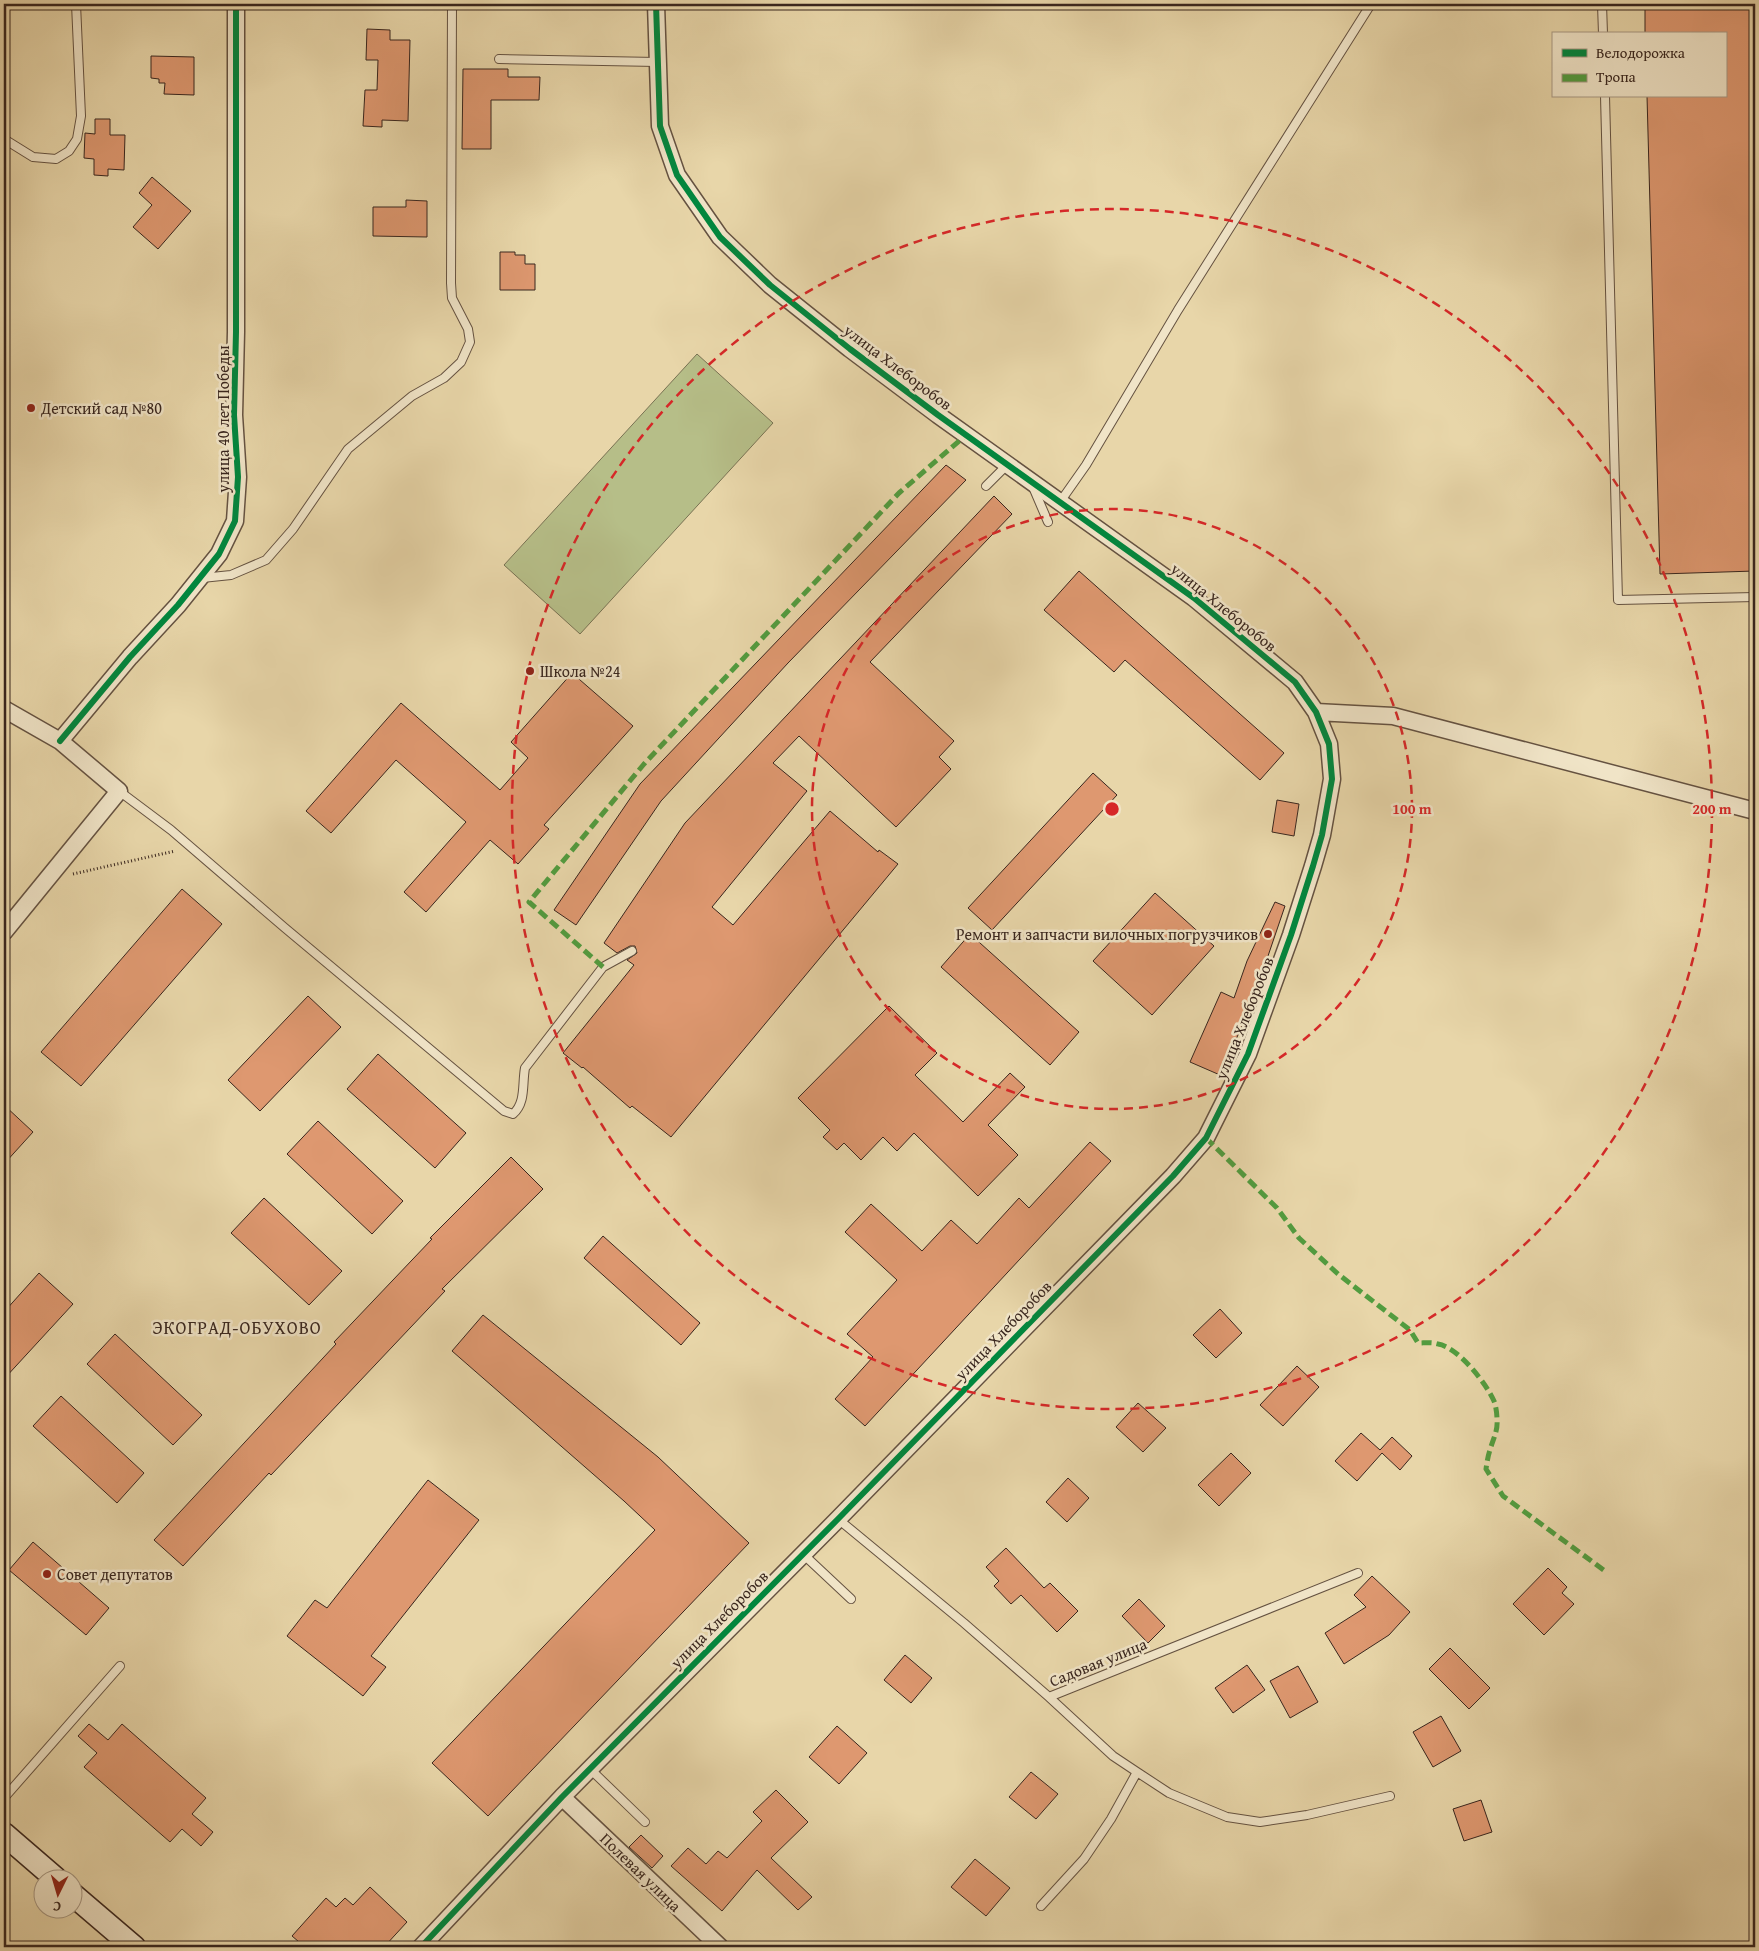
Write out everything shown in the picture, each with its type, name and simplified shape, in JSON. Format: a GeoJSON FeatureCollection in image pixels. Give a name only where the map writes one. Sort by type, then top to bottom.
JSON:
{"type":"FeatureCollection","features":[{"type":"Feature","properties":{"kind":"main road"},"geometry":{"type":"LineString","coordinates":[[4,1834],[43,1868]]}},
{"type":"Feature","properties":{"kind":"main road"},"geometry":{"type":"LineString","coordinates":[[82,1903],[134,1947]]}},
{"type":"Feature","properties":{"kind":"street","name":"улица 40 лет Победы"},"geometry":{"type":"LineString","coordinates":[[60,741],[130,657],[200,578],[219,554],[235,521],[238,477],[234,415],[236,332],[236,4]]}},
{"type":"Feature","properties":{"kind":"street","name":"улица Хлеборобов"},"geometry":{"type":"LineString","coordinates":[[421,1947],[562,1797],[838,1519],[1166,1183],[1206,1138],[1248,1054],[1291,935],[1322,835],[1332,779],[1330,744],[1316,712],[1295,682],[1194,598],[938,415],[770,286],[720,237],[677,176],[660,126],[656,4]]}},
{"type":"Feature","properties":{"kind":"street"},"geometry":{"type":"LineString","coordinates":[[4,709],[60,741],[119,790],[4,932]]}},
{"type":"Feature","properties":{"kind":"street"},"geometry":{"type":"LineString","coordinates":[[1316,712],[1393,716],[1755,811]]}},
{"type":"Feature","properties":{"kind":"street","name":"Полевая улица"},"geometry":{"type":"LineString","coordinates":[[562,1797],[720,1947]]}},
{"type":"Feature","properties":{"kind":"lane"},"geometry":{"type":"LineString","coordinates":[[4,139],[34,157],[56,159],[68,151],[77,139],[81,116],[76,4]]}},
{"type":"Feature","properties":{"kind":"lane"},"geometry":{"type":"LineString","coordinates":[[200,578],[231,575],[266,560],[293,529],[348,449],[412,396],[444,378],[460,362],[470,342],[468,330],[452,298],[450,283],[452,4]]}},
{"type":"Feature","properties":{"kind":"lane"},"geometry":{"type":"LineString","coordinates":[[1060,502],[1086,465],[1178,310],[1371,4]]}},
{"type":"Feature","properties":{"kind":"lane"},"geometry":{"type":"LineString","coordinates":[[1602,4],[1603,32]]}},
{"type":"Feature","properties":{"kind":"lane"},"geometry":{"type":"LineString","coordinates":[[499,59],[657,62]]}},
{"type":"Feature","properties":{"kind":"lane"},"geometry":{"type":"LineString","coordinates":[[1605,98],[1618,600],[1755,596]]}},
{"type":"Feature","properties":{"kind":"lane"},"geometry":{"type":"LineString","coordinates":[[986,486],[1008,465]]}},
{"type":"Feature","properties":{"kind":"lane"},"geometry":{"type":"LineString","coordinates":[[1030,481],[1048,522]]}},
{"type":"Feature","properties":{"kind":"lane"},"geometry":{"type":"LineString","coordinates":[[119,790],[171,830],[190,848],[504,1111],[513,1114],[519,1109],[523,1096],[522,1083],[525,1068],[603,967],[632,951]]}},
{"type":"Feature","properties":{"kind":"lane","name":"Садовая улица"},"geometry":{"type":"LineString","coordinates":[[838,1519],[964,1623],[1048,1697],[1358,1573]]}},
{"type":"Feature","properties":{"kind":"lane"},"geometry":{"type":"LineString","coordinates":[[803,1554],[851,1599]]}},
{"type":"Feature","properties":{"kind":"lane"},"geometry":{"type":"LineString","coordinates":[[4,1798],[120,1666]]}},
{"type":"Feature","properties":{"kind":"lane"},"geometry":{"type":"LineString","coordinates":[[1048,1697],[1113,1756],[1169,1793],[1227,1817],[1260,1822],[1307,1815],[1390,1796]]}},
{"type":"Feature","properties":{"kind":"lane"},"geometry":{"type":"LineString","coordinates":[[590,1769],[645,1822]]}},
{"type":"Feature","properties":{"kind":"lane"},"geometry":{"type":"LineString","coordinates":[[1041,1906],[1084,1859],[1112,1819],[1137,1772]]}},
{"type":"Feature","properties":{"kind":"path"},"geometry":{"type":"LineString","coordinates":[[46,881],[190,848]]}},
{"type":"Feature","properties":{"kind":"green space"},"geometry":{"type":"Polygon","coordinates":[[[697,354],[773,423],[580,634],[504,565],[697,354]]]}},
{"type":"Feature","properties":{"kind":"building"},"geometry":{"type":"Polygon","coordinates":[[[1645,4],[1755,4],[1755,571],[1660,574],[1647,98],[1726,98],[1726,32],[1645,32],[1645,4]]]}},
{"type":"Feature","properties":{"kind":"building"},"geometry":{"type":"Polygon","coordinates":[[[367,29],[390,30],[390,40],[410,40],[408,121],[382,120],[382,127],[363,126],[365,90],[377,90],[378,60],[366,60],[367,29]]]}},
{"type":"Feature","properties":{"kind":"building"},"geometry":{"type":"Polygon","coordinates":[[[151,56],[194,57],[194,95],[164,94],[165,83],[159,83],[159,79],[151,78],[151,56]]]}},
{"type":"Feature","properties":{"kind":"building"},"geometry":{"type":"Polygon","coordinates":[[[463,69],[508,69],[508,77],[540,77],[539,100],[491,100],[491,149],[462,149],[463,69]]]}},
{"type":"Feature","properties":{"kind":"building"},"geometry":{"type":"Polygon","coordinates":[[[95,119],[110,119],[110,135],[125,135],[124,170],[108,169],[108,176],[94,175],[94,159],[84,158],[85,133],[95,134],[95,119]]]}},
{"type":"Feature","properties":{"kind":"building"},"geometry":{"type":"Polygon","coordinates":[[[152,177],[191,211],[158,249],[133,227],[152,205],[139,193],[152,177]]]}},
{"type":"Feature","properties":{"kind":"building"},"geometry":{"type":"Polygon","coordinates":[[[406,200],[427,201],[427,237],[373,236],[373,207],[406,207],[406,200]]]}},
{"type":"Feature","properties":{"kind":"building"},"geometry":{"type":"Polygon","coordinates":[[[500,252],[515,252],[515,255],[525,255],[525,264],[535,264],[535,290],[500,290],[500,252]]]}},
{"type":"Feature","properties":{"kind":"building"},"geometry":{"type":"Polygon","coordinates":[[[946,465],[966,480],[788,663],[661,801],[576,925],[554,910],[640,784],[946,465]]]}},
{"type":"Feature","properties":{"kind":"building"},"geometry":{"type":"Polygon","coordinates":[[[994,496],[1012,514],[870,662],[954,741],[939,757],[951,769],[896,827],[799,736],[773,763],[807,791],[712,907],[733,925],[830,811],[878,852],[879,850],[898,864],[671,1137],[632,1106],[630,1108],[583,1067],[563,1053],[634,965],[627,960],[637,953],[635,946],[630,946],[617,953],[604,943],[685,823],[994,496]]]}},
{"type":"Feature","properties":{"kind":"building"},"geometry":{"type":"Polygon","coordinates":[[[1079,571],[1284,753],[1260,780],[1125,660],[1114,672],[1044,610],[1079,571]]]}},
{"type":"Feature","properties":{"kind":"building"},"geometry":{"type":"Polygon","coordinates":[[[572,673],[633,726],[544,825],[549,829],[518,864],[490,840],[426,912],[404,892],[466,822],[396,760],[331,833],[306,811],[401,703],[500,790],[528,758],[511,742],[572,673]]]}},
{"type":"Feature","properties":{"kind":"building"},"geometry":{"type":"Polygon","coordinates":[[[1093,773],[1117,795],[992,930],[968,908],[1093,773]]]}},
{"type":"Feature","properties":{"kind":"building"},"geometry":{"type":"Polygon","coordinates":[[[1277,800],[1299,804],[1294,836],[1272,832],[1277,800]]]}},
{"type":"Feature","properties":{"kind":"building"},"geometry":{"type":"Polygon","coordinates":[[[182,889],[222,924],[81,1086],[41,1052],[182,889]]]}},
{"type":"Feature","properties":{"kind":"building"},"geometry":{"type":"Polygon","coordinates":[[[1155,893],[1214,946],[1152,1015],[1093,961],[1155,893]]]}},
{"type":"Feature","properties":{"kind":"building"},"geometry":{"type":"Polygon","coordinates":[[[1275,902],[1285,906],[1251,1006],[1220,1075],[1190,1062],[1221,992],[1234,998],[1247,961],[1275,902]]]}},
{"type":"Feature","properties":{"kind":"building"},"geometry":{"type":"Polygon","coordinates":[[[970,934],[1079,1032],[1050,1065],[941,967],[970,934]]]}},
{"type":"Feature","properties":{"kind":"building"},"geometry":{"type":"Polygon","coordinates":[[[308,996],[341,1027],[260,1111],[228,1080],[308,996]]]}},
{"type":"Feature","properties":{"kind":"building"},"geometry":{"type":"Polygon","coordinates":[[[889,1006],[937,1053],[915,1075],[963,1122],[1010,1073],[1025,1087],[988,1125],[1018,1155],[978,1196],[914,1133],[897,1151],[883,1137],[861,1160],[844,1143],[837,1150],[823,1137],[830,1130],[798,1098],[889,1006]]]}},
{"type":"Feature","properties":{"kind":"building"},"geometry":{"type":"Polygon","coordinates":[[[378,1054],[466,1133],[435,1168],[347,1089],[378,1054]]]}},
{"type":"Feature","properties":{"kind":"building"},"geometry":{"type":"Polygon","coordinates":[[[4,1105],[33,1132],[4,1164],[4,1105]]]}},
{"type":"Feature","properties":{"kind":"building"},"geometry":{"type":"Polygon","coordinates":[[[318,1121],[403,1201],[372,1234],[287,1154],[318,1121]]]}},
{"type":"Feature","properties":{"kind":"building"},"geometry":{"type":"Polygon","coordinates":[[[1090,1142],[1111,1161],[865,1426],[835,1399],[873,1357],[847,1334],[897,1280],[845,1232],[871,1204],[922,1251],[951,1220],[977,1244],[1019,1198],[1029,1208],[1090,1142]]]}},
{"type":"Feature","properties":{"kind":"building"},"geometry":{"type":"Polygon","coordinates":[[[511,1157],[543,1189],[442,1289],[445,1291],[271,1475],[269,1473],[183,1566],[154,1540],[336,1344],[334,1342],[432,1239],[430,1238],[511,1157]]]}},
{"type":"Feature","properties":{"kind":"building"},"geometry":{"type":"Polygon","coordinates":[[[264,1198],[342,1271],[309,1305],[231,1233],[264,1198]]]}},
{"type":"Feature","properties":{"kind":"building"},"geometry":{"type":"Polygon","coordinates":[[[603,1236],[700,1323],[681,1345],[584,1258],[603,1236]]]}},
{"type":"Feature","properties":{"kind":"building"},"geometry":{"type":"Polygon","coordinates":[[[39,1273],[73,1304],[4,1379],[4,1312],[39,1273]]]}},
{"type":"Feature","properties":{"kind":"building"},"geometry":{"type":"Polygon","coordinates":[[[1220,1309],[1242,1333],[1216,1358],[1193,1335],[1220,1309]]]}},
{"type":"Feature","properties":{"kind":"building"},"geometry":{"type":"Polygon","coordinates":[[[483,1315],[658,1457],[749,1543],[488,1816],[432,1763],[655,1530],[452,1351],[483,1315]]]}},
{"type":"Feature","properties":{"kind":"building"},"geometry":{"type":"Polygon","coordinates":[[[115,1334],[202,1415],[173,1445],[87,1364],[115,1334]]]}},
{"type":"Feature","properties":{"kind":"building"},"geometry":{"type":"Polygon","coordinates":[[[1297,1366],[1319,1387],[1283,1426],[1260,1405],[1297,1366]]]}},
{"type":"Feature","properties":{"kind":"building"},"geometry":{"type":"Polygon","coordinates":[[[61,1396],[144,1473],[117,1503],[33,1426],[61,1396]]]}},
{"type":"Feature","properties":{"kind":"building"},"geometry":{"type":"Polygon","coordinates":[[[1138,1403],[1166,1428],[1143,1452],[1116,1427],[1138,1403]]]}},
{"type":"Feature","properties":{"kind":"building"},"geometry":{"type":"Polygon","coordinates":[[[1361,1433],[1380,1450],[1392,1437],[1412,1456],[1400,1470],[1382,1453],[1357,1481],[1335,1461],[1361,1433]]]}},
{"type":"Feature","properties":{"kind":"building"},"geometry":{"type":"Polygon","coordinates":[[[1231,1453],[1251,1473],[1219,1506],[1198,1485],[1231,1453]]]}},
{"type":"Feature","properties":{"kind":"building"},"geometry":{"type":"Polygon","coordinates":[[[1068,1478],[1089,1498],[1067,1522],[1046,1502],[1068,1478]]]}},
{"type":"Feature","properties":{"kind":"building"},"geometry":{"type":"Polygon","coordinates":[[[428,1480],[479,1520],[371,1656],[386,1667],[363,1696],[287,1636],[315,1600],[327,1608],[428,1480]]]}},
{"type":"Feature","properties":{"kind":"building"},"geometry":{"type":"Polygon","coordinates":[[[33,1542],[109,1608],[86,1635],[9,1570],[33,1542]]]}},
{"type":"Feature","properties":{"kind":"building"},"geometry":{"type":"Polygon","coordinates":[[[1006,1548],[1044,1588],[1050,1583],[1078,1611],[1057,1632],[1021,1595],[1011,1604],[994,1586],[999,1581],[986,1567],[1006,1548]]]}},
{"type":"Feature","properties":{"kind":"building"},"geometry":{"type":"Polygon","coordinates":[[[1548,1568],[1567,1587],[1562,1593],[1574,1604],[1544,1635],[1513,1604],[1548,1568]]]}},
{"type":"Feature","properties":{"kind":"building"},"geometry":{"type":"Polygon","coordinates":[[[1372,1576],[1410,1612],[1389,1635],[1344,1664],[1325,1633],[1366,1607],[1354,1595],[1372,1576]]]}},
{"type":"Feature","properties":{"kind":"building"},"geometry":{"type":"Polygon","coordinates":[[[1139,1599],[1165,1626],[1148,1643],[1122,1616],[1139,1599]]]}},
{"type":"Feature","properties":{"kind":"building"},"geometry":{"type":"Polygon","coordinates":[[[1450,1648],[1490,1688],[1469,1709],[1429,1669],[1450,1648]]]}},
{"type":"Feature","properties":{"kind":"building"},"geometry":{"type":"Polygon","coordinates":[[[905,1655],[932,1678],[911,1703],[884,1680],[905,1655]]]}},
{"type":"Feature","properties":{"kind":"building"},"geometry":{"type":"Polygon","coordinates":[[[1247,1665],[1265,1690],[1233,1713],[1215,1688],[1247,1665]]]}},
{"type":"Feature","properties":{"kind":"building"},"geometry":{"type":"Polygon","coordinates":[[[1298,1666],[1318,1702],[1290,1718],[1270,1681],[1298,1666]]]}},
{"type":"Feature","properties":{"kind":"building"},"geometry":{"type":"Polygon","coordinates":[[[1441,1716],[1461,1751],[1433,1767],[1413,1732],[1441,1716]]]}},
{"type":"Feature","properties":{"kind":"building"},"geometry":{"type":"Polygon","coordinates":[[[89,1724],[108,1740],[122,1724],[206,1798],[192,1814],[213,1832],[201,1846],[182,1829],[170,1842],[84,1767],[97,1753],[78,1736],[89,1724]]]}},
{"type":"Feature","properties":{"kind":"building"},"geometry":{"type":"Polygon","coordinates":[[[837,1726],[867,1753],[839,1784],[809,1757],[837,1726]]]}},
{"type":"Feature","properties":{"kind":"building"},"geometry":{"type":"Polygon","coordinates":[[[1031,1772],[1058,1794],[1036,1819],[1009,1797],[1031,1772]]]}},
{"type":"Feature","properties":{"kind":"building"},"geometry":{"type":"Polygon","coordinates":[[[776,1790],[808,1822],[771,1858],[812,1897],[798,1910],[757,1870],[722,1911],[671,1866],[688,1848],[706,1864],[718,1851],[727,1858],[762,1821],[753,1812],[776,1790]]]}},
{"type":"Feature","properties":{"kind":"building"},"geometry":{"type":"Polygon","coordinates":[[[1481,1800],[1492,1832],[1464,1841],[1453,1809],[1481,1800]]]}},
{"type":"Feature","properties":{"kind":"building"},"geometry":{"type":"Polygon","coordinates":[[[641,1835],[663,1856],[652,1868],[629,1847],[641,1835]]]}},
{"type":"Feature","properties":{"kind":"building"},"geometry":{"type":"Polygon","coordinates":[[[975,1859],[1010,1888],[986,1916],[951,1887],[975,1859]]]}},
{"type":"Feature","properties":{"kind":"building"},"geometry":{"type":"Polygon","coordinates":[[[370,1887],[407,1922],[384,1947],[305,1947],[292,1936],[326,1898],[336,1907],[345,1898],[353,1905],[370,1887]]]}},
{"type":"Feature","properties":{"kind":"marked path"},"geometry":{"type":"LineString","coordinates":[[603,967],[529,902],[644,764],[899,493],[966,435]]}},
{"type":"Feature","properties":{"kind":"marked path"},"geometry":{"type":"LineString","coordinates":[[1206,1138],[1277,1208],[1299,1238],[1338,1274],[1410,1330],[1418,1343],[1433,1343],[1446,1347],[1470,1367],[1485,1385],[1494,1401],[1497,1428],[1486,1469],[1503,1496],[1605,1571]]}},
{"type":"Feature","properties":{"kind":"cycle path"},"geometry":{"type":"LineString","coordinates":[[60,741],[130,657],[178,605],[219,554],[235,521],[238,477],[234,415],[236,332],[236,4]]}},
{"type":"Feature","properties":{"kind":"cycle path"},"geometry":{"type":"LineString","coordinates":[[421,1947],[562,1797],[838,1519],[1173,1176],[1206,1138],[1248,1054],[1291,935],[1322,835],[1332,779],[1329,744],[1316,712],[1295,682],[1194,598],[938,415],[850,349],[770,285],[720,237],[677,175],[660,126],[656,4]]}},
{"type":"Feature","properties":{"kind":"place","name":"Детский сад №80"},"geometry":{"type":"Point","coordinates":[31,408]}},
{"type":"Feature","properties":{"kind":"place","name":"Школа №24"},"geometry":{"type":"Point","coordinates":[530,671]}},
{"type":"Feature","properties":{"kind":"place","name":"Ремонт и запчасти вилочных погрузчиков"},"geometry":{"type":"Point","coordinates":[1268,934]}},
{"type":"Feature","properties":{"kind":"place","name":"Совет депутатов"},"geometry":{"type":"Point","coordinates":[47,1574]}},
{"type":"Feature","properties":{"kind":"district","name":"ЭКОГРАД-ОБУХОВО"},"geometry":{"type":"Point","coordinates":[237,1327]}}]}
